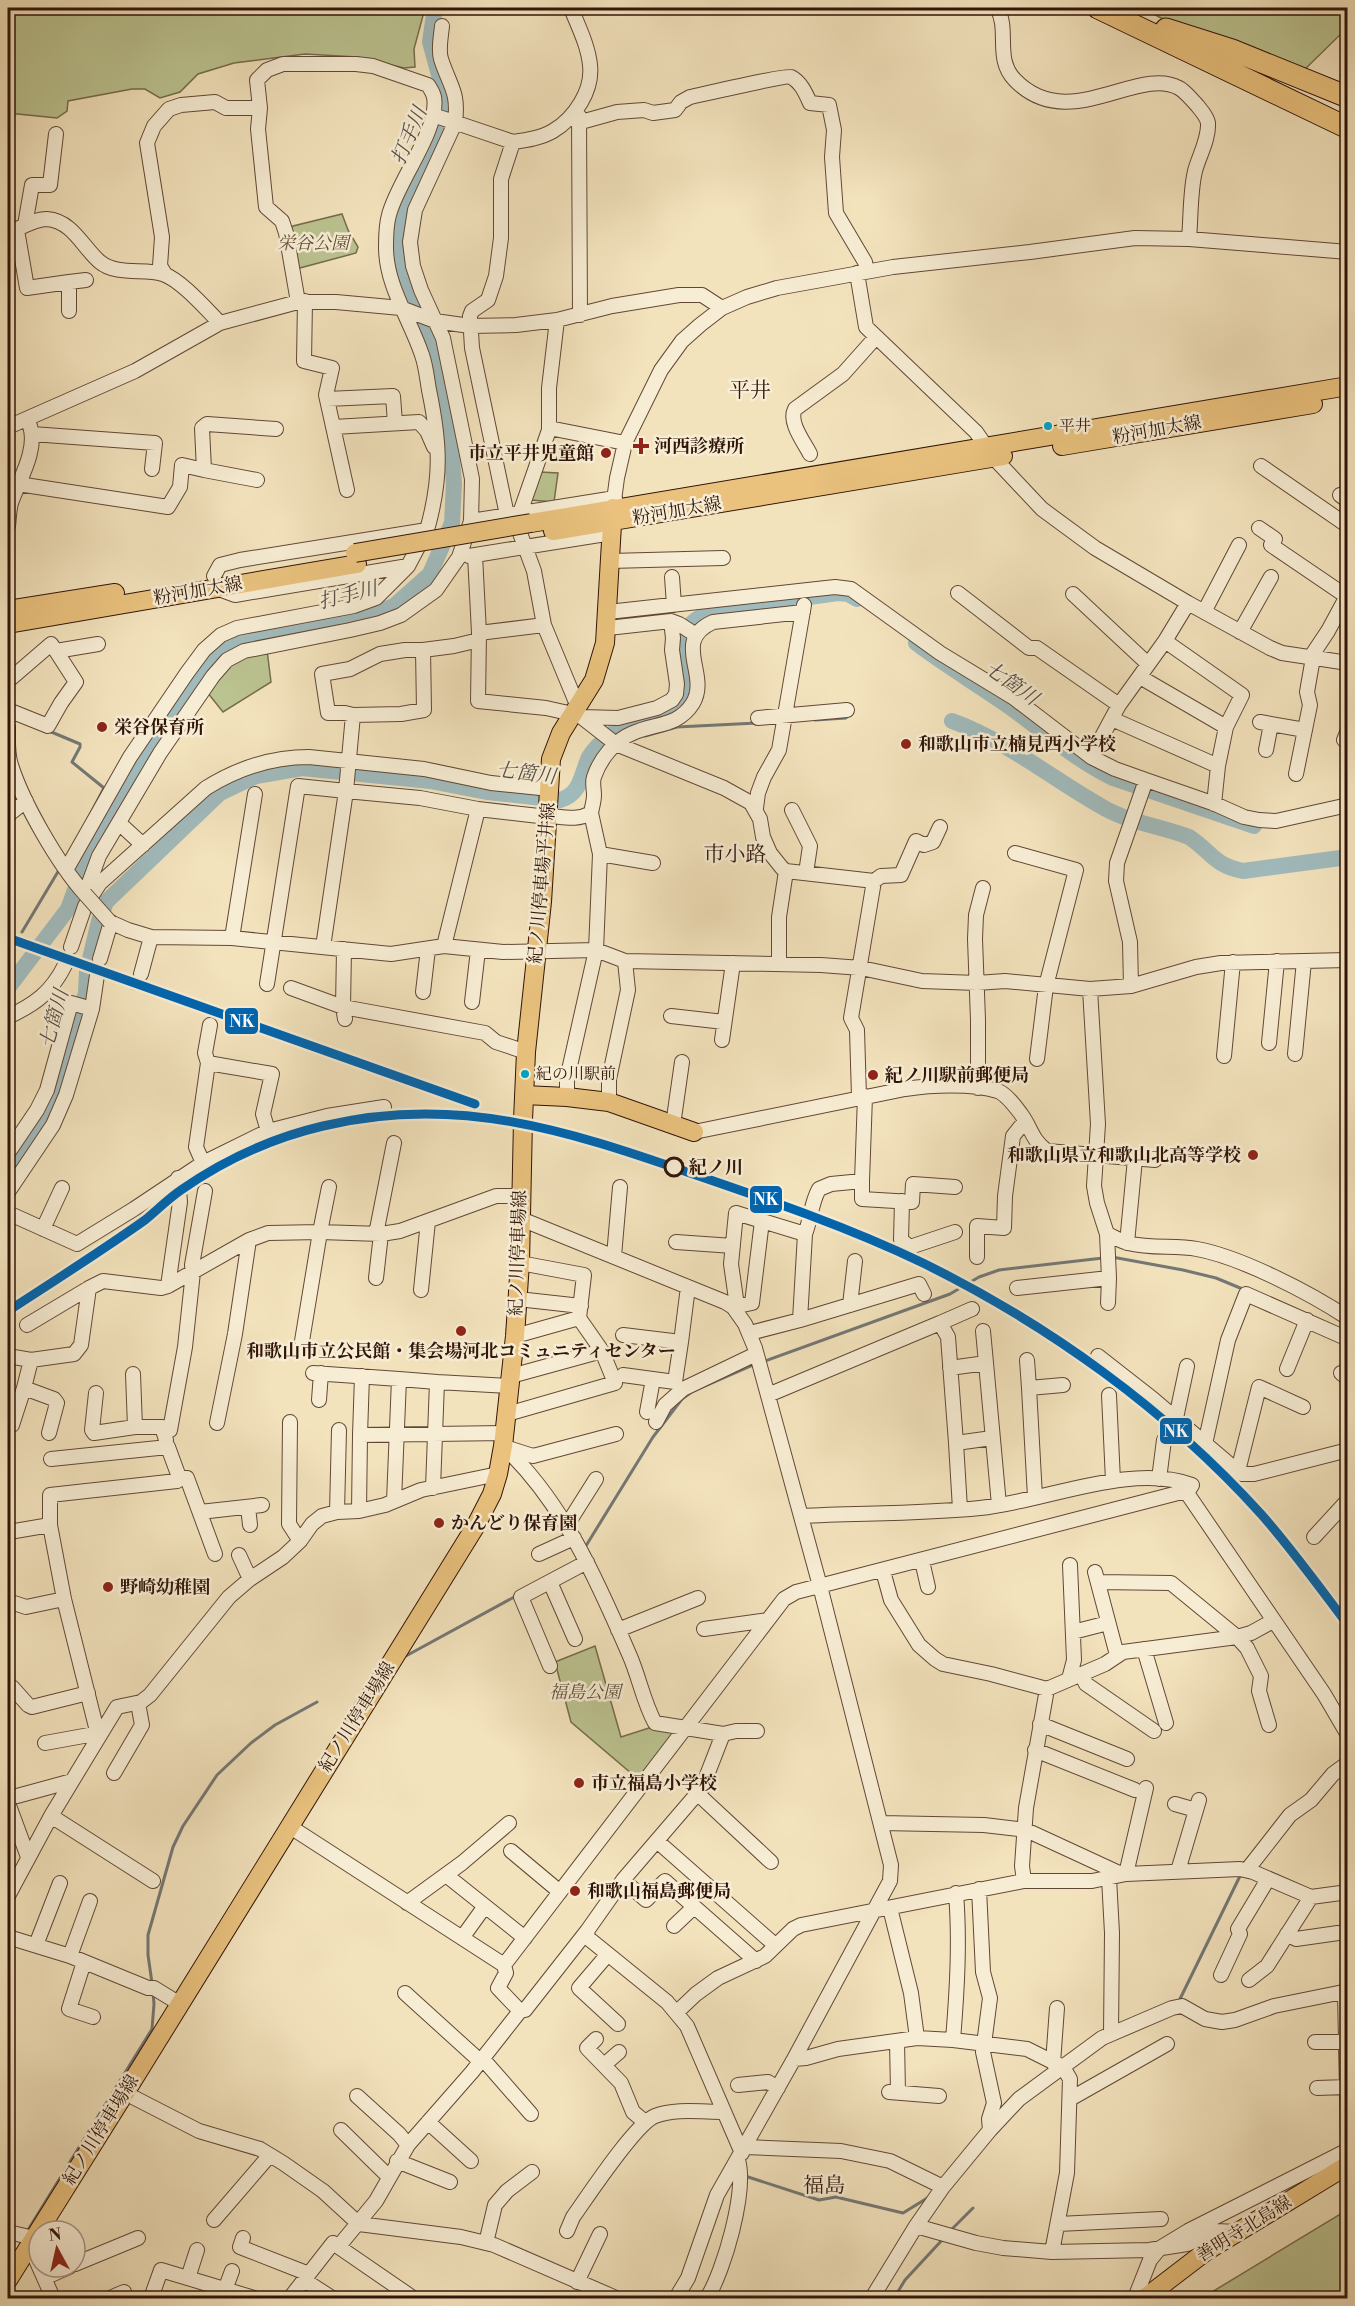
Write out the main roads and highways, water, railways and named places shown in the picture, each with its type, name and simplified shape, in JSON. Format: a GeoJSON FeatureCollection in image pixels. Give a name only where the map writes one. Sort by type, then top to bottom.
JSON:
{"type":"FeatureCollection","features":[{"type":"Feature","properties":{"kind":"highway"},"geometry":{"type":"LineString","coordinates":[[1099,8],[1347,128]]}},
{"type":"Feature","properties":{"kind":"highway"},"geometry":{"type":"LineString","coordinates":[[1099,8],[1232,50],[1347,97]]}},
{"type":"Feature","properties":{"kind":"highway"},"geometry":{"type":"LineString","coordinates":[[1274,93],[1347,140]]}},
{"type":"Feature","properties":{"kind":"main road","name":"粉河加太線"},"geometry":{"type":"LineString","coordinates":[[8,624],[215,582],[356,558],[522,525],[613,516],[990,452],[1347,386]]}},
{"type":"Feature","properties":{"kind":"main road","name":"粉河加太線"},"geometry":{"type":"LineString","coordinates":[[990,452],[1347,398]]}},
{"type":"Feature","properties":{"kind":"main road","name":"紀ノ川停車場平井線"},"geometry":{"type":"LineString","coordinates":[[524,1095],[551,759],[555,745],[577,712],[600,663],[608,620],[613,516]]}},
{"type":"Feature","properties":{"kind":"main road","name":"粉河加太線"},"geometry":{"type":"LineString","coordinates":[[8,610],[215,582]]}},
{"type":"Feature","properties":{"kind":"main road"},"geometry":{"type":"LineString","coordinates":[[524,1095],[609,1102],[694,1132]]}},
{"type":"Feature","properties":{"kind":"main road","name":"紀ノ川停車場線"},"geometry":{"type":"LineString","coordinates":[[8,2280],[475,1527],[492,1494],[504,1440],[518,1299],[524,1095]]}},
{"type":"Feature","properties":{"kind":"main road","name":"善明寺北島線"},"geometry":{"type":"LineString","coordinates":[[1145,2298],[1205,2252],[1347,2162]]}},
{"type":"Feature","properties":{"kind":"waterway","name":"打手川"},"geometry":{"type":"LineString","coordinates":[[8,988],[68,909],[91,847],[164,724],[218,652],[246,638],[365,617],[394,606],[430,574],[452,523],[454,484],[450,433],[429,344],[398,263],[397,227],[411,186],[441,126],[446,101],[430,42],[435,8]]}},
{"type":"Feature","properties":{"kind":"waterway","name":"七箇川"},"geometry":{"type":"LineString","coordinates":[[8,1174],[46,1116],[56,1093],[86,993],[87,971],[106,902],[220,793],[256,776],[302,768],[430,781],[487,792],[560,800],[576,789],[589,757],[611,734],[619,729],[662,717],[679,707],[687,687],[684,638],[688,627],[698,618],[716,610],[838,593],[848,594],[857,599]]}},
{"type":"Feature","properties":{"kind":"waterway","name":"七箇川"},"geometry":{"type":"LineString","coordinates":[[916,643],[1072,753],[1113,778],[1254,826]]}},
{"type":"Feature","properties":{"kind":"waterway"},"geometry":{"type":"LineString","coordinates":[[815,720],[846,718]]}},
{"type":"Feature","properties":{"kind":"waterway"},"geometry":{"type":"LineString","coordinates":[[952,721],[990,738],[1110,811],[1189,837],[1219,862],[1233,868],[1243,871],[1348,857]]}},
{"type":"Feature","properties":{"kind":"waterway"},"geometry":{"type":"LineString","coordinates":[[645,736],[677,727],[757,723]]}},
{"type":"Feature","properties":{"kind":"waterway"},"geometry":{"type":"LineString","coordinates":[[49,731],[80,744],[72,762],[104,788],[89,817]]}},
{"type":"Feature","properties":{"kind":"waterway"},"geometry":{"type":"LineString","coordinates":[[22,932],[59,870]]}},
{"type":"Feature","properties":{"kind":"waterway"},"geometry":{"type":"LineString","coordinates":[[1112,1257],[1216,1278],[1245,1290]]}},
{"type":"Feature","properties":{"kind":"waterway"},"geometry":{"type":"LineString","coordinates":[[762,1362],[950,1294],[979,1277],[999,1270],[1103,1258]]}},
{"type":"Feature","properties":{"kind":"waterway"},"geometry":{"type":"LineString","coordinates":[[584,1549],[653,1437],[682,1399],[693,1391],[755,1364]]}},
{"type":"Feature","properties":{"kind":"waterway"},"geometry":{"type":"LineString","coordinates":[[404,1657],[516,1596]]}},
{"type":"Feature","properties":{"kind":"waterway"},"geometry":{"type":"LineString","coordinates":[[152,1983],[148,1935],[173,1847],[183,1826],[217,1775],[251,1743],[275,1725],[317,1702]]}},
{"type":"Feature","properties":{"kind":"waterway"},"geometry":{"type":"LineString","coordinates":[[1177,2002],[1241,1874]]}},
{"type":"Feature","properties":{"kind":"waterway"},"geometry":{"type":"LineString","coordinates":[[35,2219],[152,2029],[153,1993]]}},
{"type":"Feature","properties":{"kind":"waterway"},"geometry":{"type":"LineString","coordinates":[[745,2176],[819,2200],[836,2197],[903,2213],[929,2197]]}},
{"type":"Feature","properties":{"kind":"waterway"},"geometry":{"type":"LineString","coordinates":[[949,2232],[973,2208]]}},
{"type":"Feature","properties":{"kind":"waterway"},"geometry":{"type":"LineString","coordinates":[[894,2298],[905,2280],[943,2239]]}},
{"type":"Feature","properties":{"kind":"tunnel"},"geometry":{"type":"LineString","coordinates":[[137,991],[141,974]]}},
{"type":"Feature","properties":{"kind":"place","name":"平井"},"geometry":{"type":"Point","coordinates":[1048,426]}},
{"type":"Feature","properties":{"kind":"place","name":"河西診療所"},"geometry":{"type":"Point","coordinates":[641,446]}},
{"type":"Feature","properties":{"kind":"place","name":"市立平井児童館"},"geometry":{"type":"Point","coordinates":[606,453]}},
{"type":"Feature","properties":{"kind":"place","name":"栄谷保育所"},"geometry":{"type":"Point","coordinates":[102,727]}},
{"type":"Feature","properties":{"kind":"place","name":"和歌山市立楠見西小学校"},"geometry":{"type":"Point","coordinates":[906,744]}},
{"type":"Feature","properties":{"kind":"place","name":"紀の川駅前"},"geometry":{"type":"Point","coordinates":[525,1074]}},
{"type":"Feature","properties":{"kind":"place","name":"紀ノ川駅前郵便局"},"geometry":{"type":"Point","coordinates":[873,1075]}},
{"type":"Feature","properties":{"kind":"place","name":"和歌山県立和歌山北高等学校"},"geometry":{"type":"Point","coordinates":[1253,1155]}},
{"type":"Feature","properties":{"kind":"place","name":"紀ノ川"},"geometry":{"type":"Point","coordinates":[674,1167]}},
{"type":"Feature","properties":{"kind":"place","name":"和歌山市立公民館・集会場河北コミュニティセンター"},"geometry":{"type":"Point","coordinates":[461,1331]}},
{"type":"Feature","properties":{"kind":"place","name":"かんどり保育園"},"geometry":{"type":"Point","coordinates":[439,1523]}},
{"type":"Feature","properties":{"kind":"place","name":"野崎幼稚園"},"geometry":{"type":"Point","coordinates":[108,1587]}},
{"type":"Feature","properties":{"kind":"place","name":"市立福島小学校"},"geometry":{"type":"Point","coordinates":[579,1783]}},
{"type":"Feature","properties":{"kind":"place","name":"和歌山福島郵便局"},"geometry":{"type":"Point","coordinates":[575,1891]}},
{"type":"Feature","properties":{"kind":"district","name":"平井"},"geometry":{"type":"Point","coordinates":[750,391]}},
{"type":"Feature","properties":{"kind":"district","name":"市小路"},"geometry":{"type":"Point","coordinates":[735,855]}},
{"type":"Feature","properties":{"kind":"district","name":"福島"},"geometry":{"type":"Point","coordinates":[824,2186]}},
{"type":"Feature","properties":{"kind":"park label","name":"栄谷公園"},"geometry":{"type":"Point","coordinates":[313,243]}},
{"type":"Feature","properties":{"kind":"park label","name":"福島公園"},"geometry":{"type":"Point","coordinates":[585,1692]}}]}
